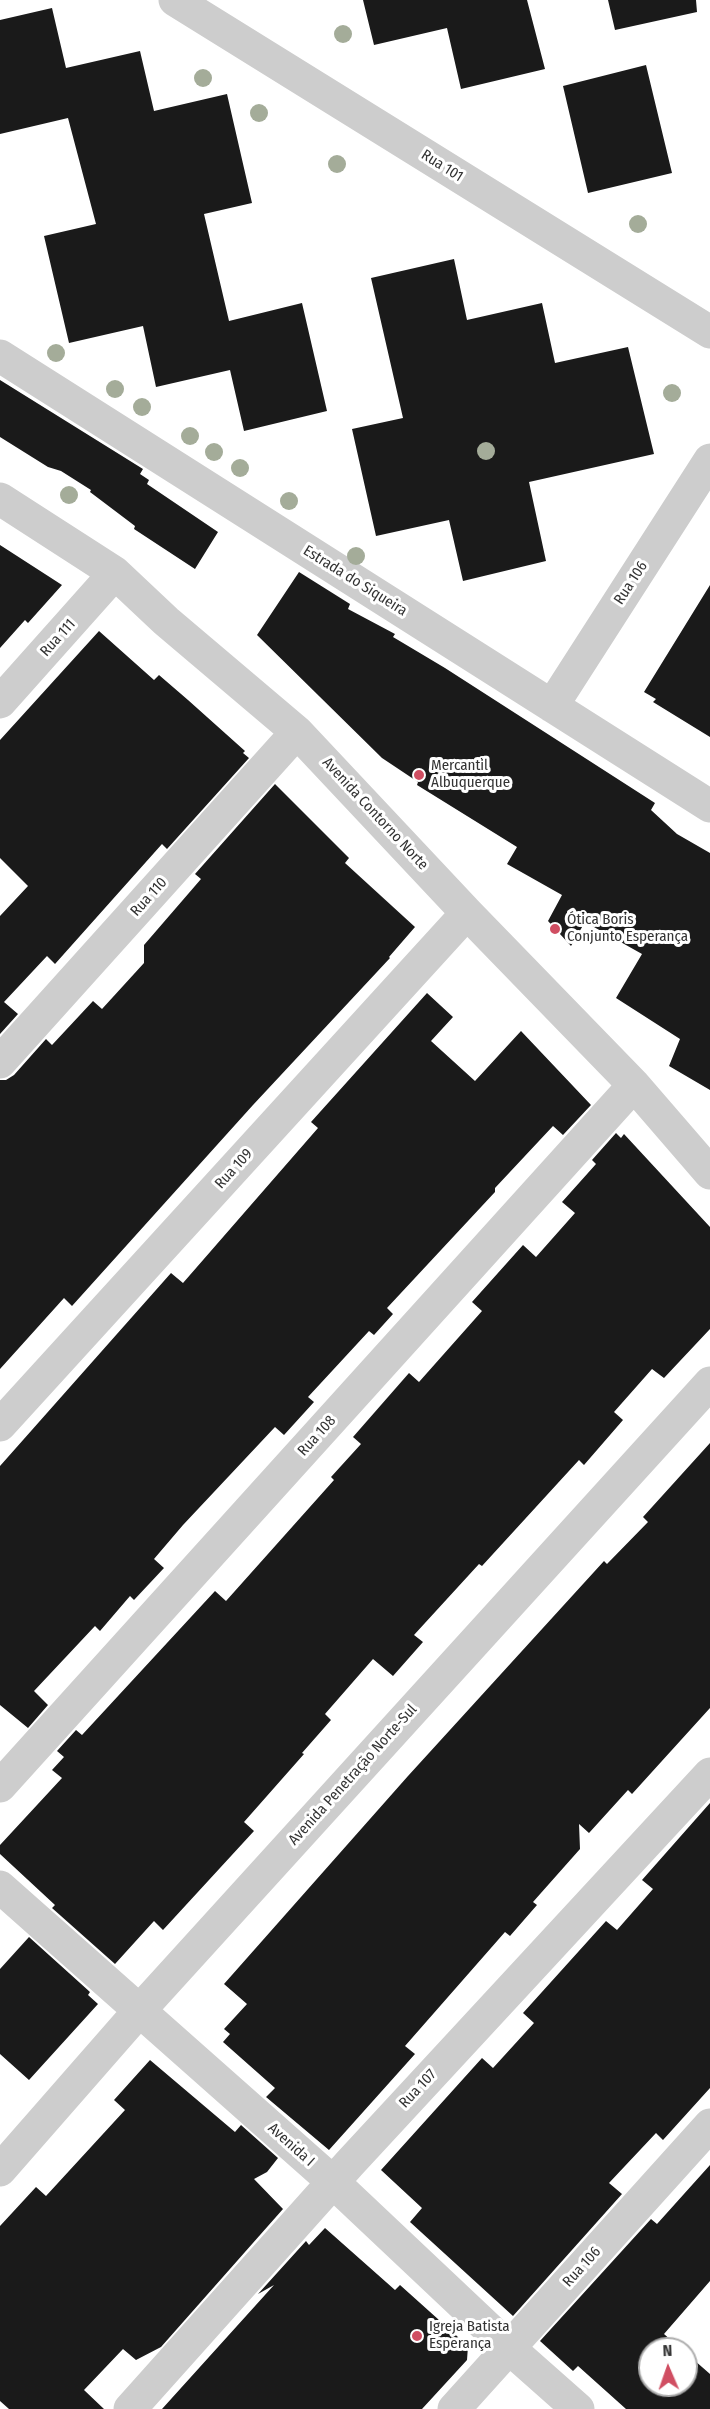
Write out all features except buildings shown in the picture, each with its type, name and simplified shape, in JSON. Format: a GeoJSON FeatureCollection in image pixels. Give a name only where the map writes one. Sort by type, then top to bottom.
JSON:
{"type":"FeatureCollection","features":[{"type":"Feature","properties":{"kind":"street","name":"Rua 101"},"geometry":{"type":"LineString","coordinates":[[175,0],[710,332]]}},
{"type":"Feature","properties":{"kind":"street","name":"Estrada do Siqueira"},"geometry":{"type":"LineString","coordinates":[[0,356],[710,806]]}},
{"type":"Feature","properties":{"kind":"street","name":"Rua 106"},"geometry":{"type":"LineString","coordinates":[[552,706],[710,460]]}},
{"type":"Feature","properties":{"kind":"street","name":"Avenida Contorno Norte"},"geometry":{"type":"LineString","coordinates":[[0,499],[116,573],[166,621],[297,732],[467,913],[634,1085],[710,1173]]}},
{"type":"Feature","properties":{"kind":"street","name":"Rua 111"},"geometry":{"type":"LineString","coordinates":[[0,702],[116,573]]}},
{"type":"Feature","properties":{"kind":"street","name":"Rua 110"},"geometry":{"type":"LineString","coordinates":[[0,1062],[297,732]]}},
{"type":"Feature","properties":{"kind":"street","name":"Rua 109"},"geometry":{"type":"LineString","coordinates":[[0,1425],[467,913]]}},
{"type":"Feature","properties":{"kind":"street","name":"Rua 108"},"geometry":{"type":"LineString","coordinates":[[0,1786],[634,1085]]}},
{"type":"Feature","properties":{"kind":"street","name":"Avenida Penetração Norte-Sul"},"geometry":{"type":"LineString","coordinates":[[0,2170],[140,2010],[710,1383]]}},
{"type":"Feature","properties":{"kind":"street","name":"Rua 107"},"geometry":{"type":"LineString","coordinates":[[130,2409],[333,2182],[710,1774]]}},
{"type":"Feature","properties":{"kind":"street","name":"Avenida I"},"geometry":{"type":"LineString","coordinates":[[0,1887],[333,2182],[509,2348],[578,2409]]}},
{"type":"Feature","properties":{"kind":"street","name":"Rua 106"},"geometry":{"type":"LineString","coordinates":[[453,2409],[710,2125]]}},
{"type":"Feature","properties":{"kind":"place","name":"Mercantil Albuquerque"},"geometry":{"type":"Point","coordinates":[419,775]}},
{"type":"Feature","properties":{"kind":"place","name":"Ótica Boris Conjunto Esperança"},"geometry":{"type":"Point","coordinates":[555,929]}},
{"type":"Feature","properties":{"kind":"place","name":"Igreja Batista Esperança"},"geometry":{"type":"Point","coordinates":[417,2336]}}]}
